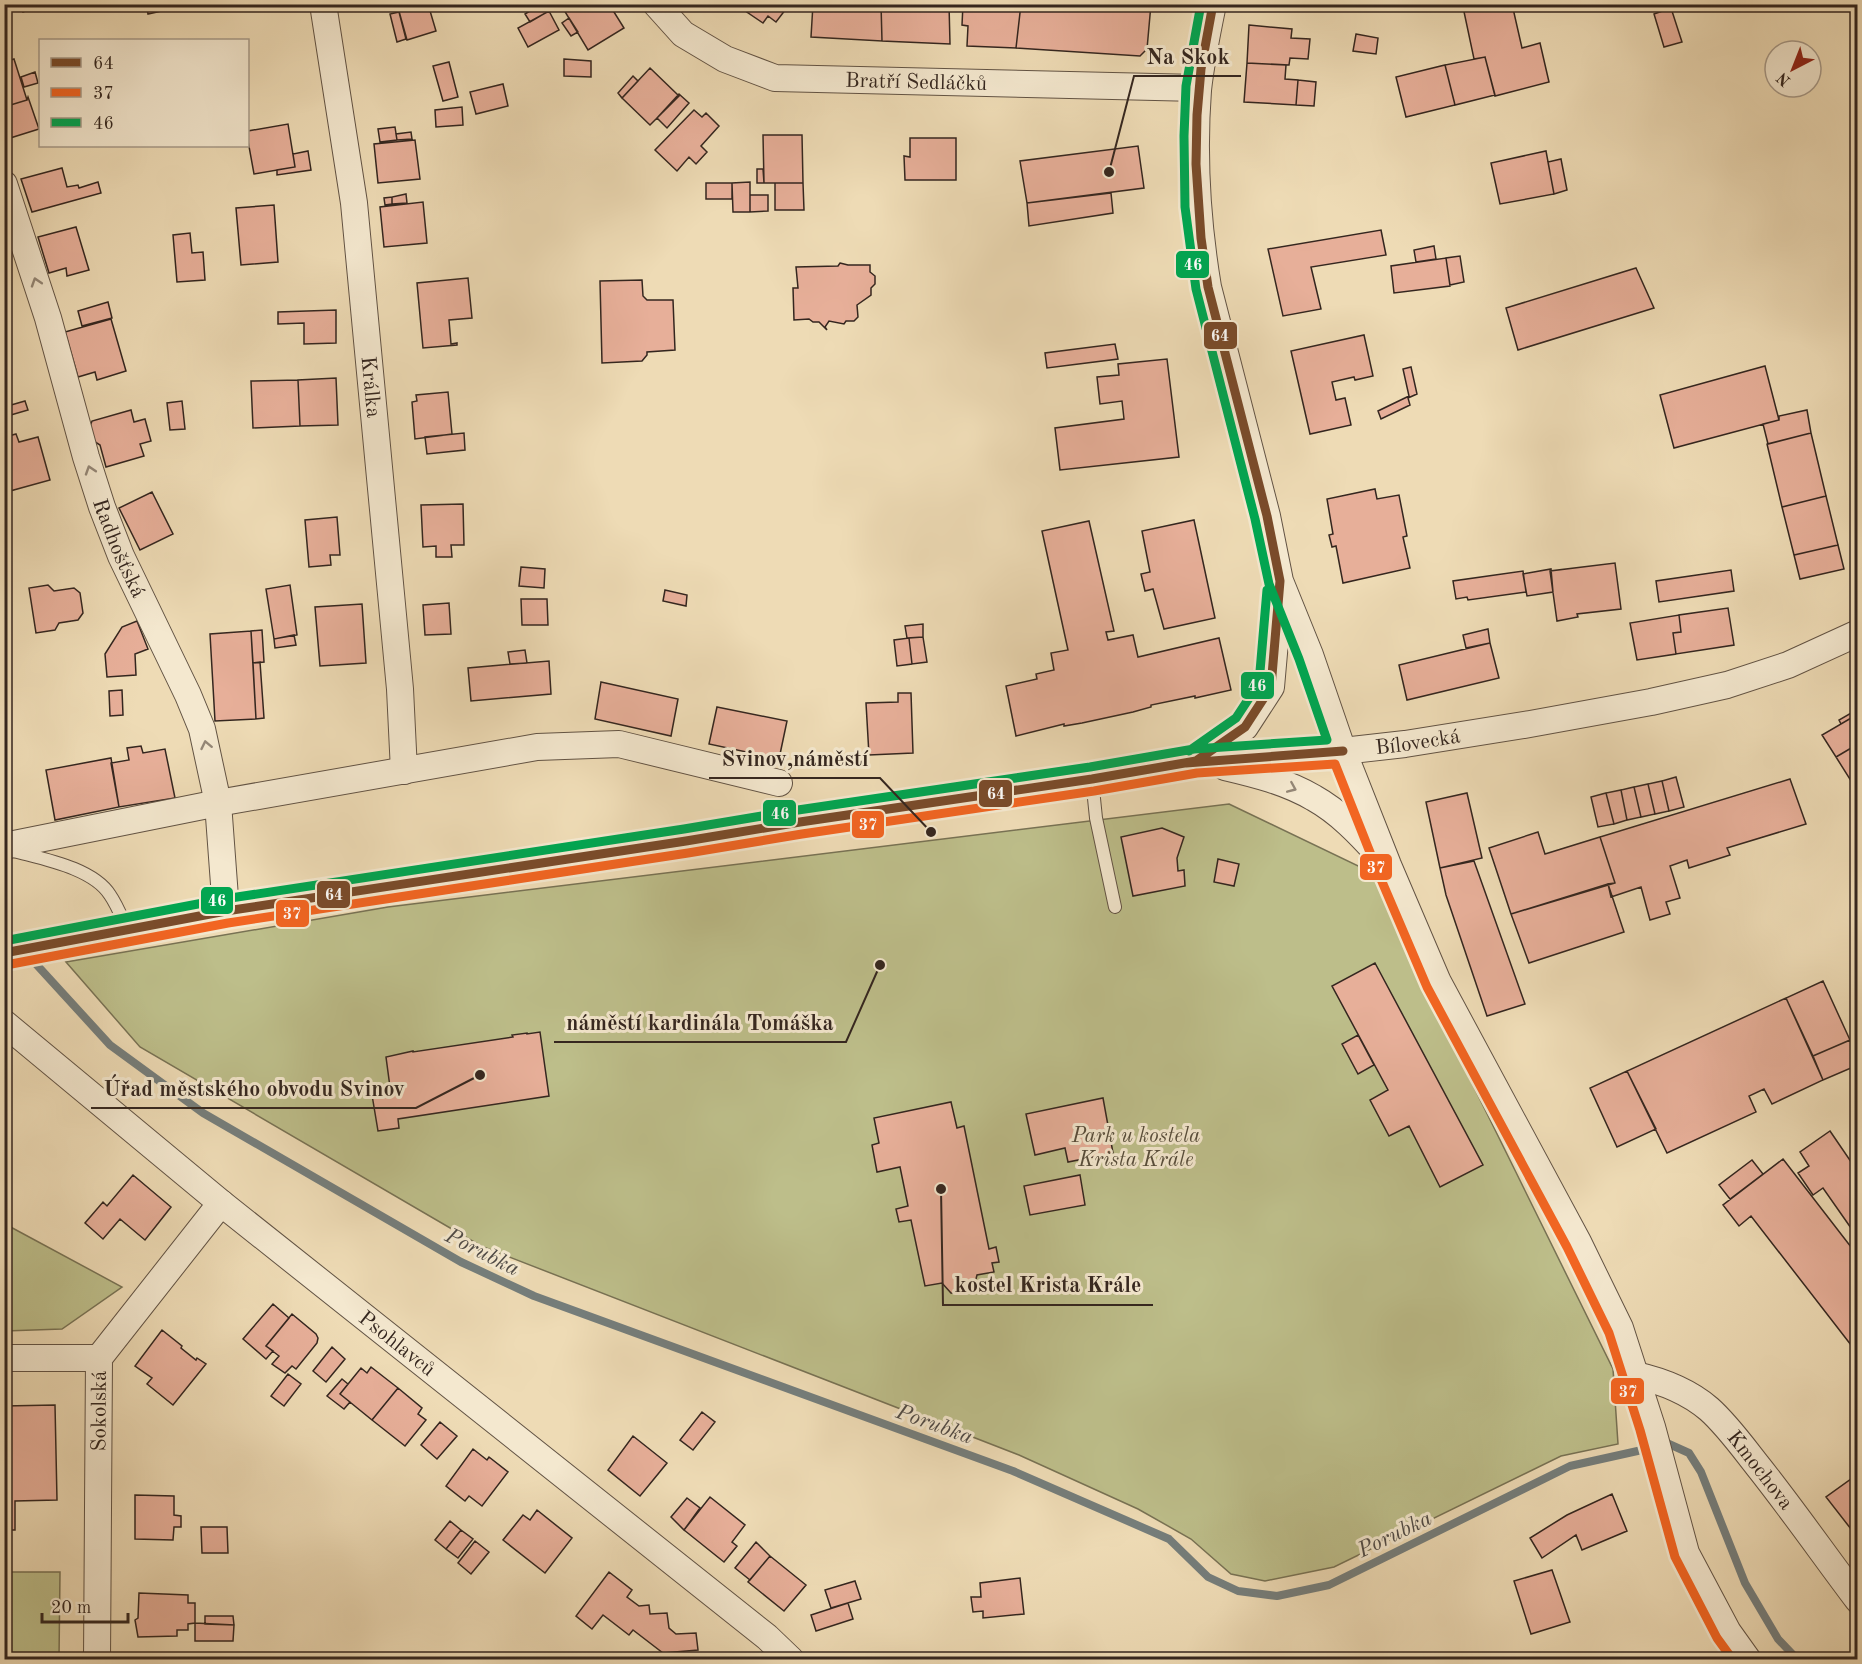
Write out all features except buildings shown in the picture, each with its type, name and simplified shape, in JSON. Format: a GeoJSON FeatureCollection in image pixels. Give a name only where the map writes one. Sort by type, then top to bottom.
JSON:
{"type":"FeatureCollection","features":[{"type":"Feature","properties":{"kind":"street","name":"Králka"},"geometry":{"type":"LineString","coordinates":[[323,4],[354,202],[400,689],[404,771]]}},
{"type":"Feature","properties":{"kind":"street","name":"Bratří Sedláčků"},"geometry":{"type":"LineString","coordinates":[[656,4],[682,34],[725,59],[774,78],[1198,88]]}},
{"type":"Feature","properties":{"kind":"street"},"geometry":{"type":"LineString","coordinates":[[1212,4],[1198,88],[1197,205],[1206,277],[1267,516],[1280,580],[1310,655],[1343,752],[1438,982],[1578,1242],[1620,1328],[1652,1426],[1686,1553],[1728,1632],[1748,1659]]}},
{"type":"Feature","properties":{"kind":"street","name":"Radhošťská"},"geometry":{"type":"LineString","coordinates":[[4,184],[48,318],[102,507],[121,556],[202,729],[218,803],[226,911]]}},
{"type":"Feature","properties":{"kind":"street"},"geometry":{"type":"LineString","coordinates":[[1196,761],[1245,727],[1271,687],[1280,580]]}},
{"type":"Feature","properties":{"kind":"street","name":"Bílovecká"},"geometry":{"type":"LineString","coordinates":[[4,953],[226,911],[1092,779],[1196,761],[1343,752],[1530,724],[1688,694],[1761,675],[1788,666],[1857,633]]}},
{"type":"Feature","properties":{"kind":"street"},"geometry":{"type":"LineString","coordinates":[[4,847],[218,803],[537,747],[619,744],[779,783]]}},
{"type":"Feature","properties":{"kind":"street"},"geometry":{"type":"LineString","coordinates":[[1196,761],[1261,775],[1314,798],[1353,827],[1388,865]]}},
{"type":"Feature","properties":{"kind":"street","name":"Psohlavců"},"geometry":{"type":"LineString","coordinates":[[4,1023],[221,1203],[767,1637],[791,1659]]}},
{"type":"Feature","properties":{"kind":"street","name":"Sokolská"},"geometry":{"type":"LineString","coordinates":[[97,1659],[99,1358],[221,1203]]}},
{"type":"Feature","properties":{"kind":"street"},"geometry":{"type":"LineString","coordinates":[[4,1358],[99,1358]]}},
{"type":"Feature","properties":{"kind":"street","name":"Kmochova"},"geometry":{"type":"LineString","coordinates":[[1635,1375],[1657,1380],[1677,1389],[1709,1409],[1790,1506],[1857,1600]]}},
{"type":"Feature","properties":{"kind":"lane"},"geometry":{"type":"LineString","coordinates":[[1092,779],[1096,818],[1115,907]]}},
{"type":"Feature","properties":{"kind":"lane"},"geometry":{"type":"LineString","coordinates":[[4,847],[77,870],[94,879],[109,893],[127,928]]}},
{"type":"Feature","properties":{"kind":"green space","name":"Park u kostela Krista Krále"},"geometry":{"type":"Polygon","coordinates":[[[1229,804],[1375,874],[1429,996],[1613,1369],[1618,1444],[1561,1456],[1334,1567],[1265,1581],[1231,1574],[1191,1539],[1138,1509],[1019,1455],[481,1246],[140,1047],[66,962],[388,907],[1229,804]]]}},
{"type":"Feature","properties":{"kind":"green space"},"geometry":{"type":"Polygon","coordinates":[[[5,1224],[122,1287],[62,1329],[5,1331],[5,1224]]]}},
{"type":"Feature","properties":{"kind":"green space"},"geometry":{"type":"Polygon","coordinates":[[[5,1572],[60,1572],[59,1659],[5,1659],[5,1572]]]}},
{"type":"Feature","properties":{"kind":"waterway","name":"Porubka"},"geometry":{"type":"LineString","coordinates":[[4,933],[25,952],[110,1045],[203,1113],[461,1262],[534,1296],[1013,1471],[1169,1539],[1208,1577],[1238,1591],[1277,1596],[1329,1585],[1570,1466],[1669,1444],[1689,1453],[1701,1472],[1745,1583],[1778,1639],[1798,1660]]}},
{"type":"Feature","properties":{"kind":"transit line","name":"46"},"geometry":{"type":"LineString","coordinates":[[4,941],[224,899],[1090,767],[1194,749],[1327,740],[1299,659],[1269,584],[1255,519],[1196,289],[1185,207],[1184,136],[1186,86],[1201,4]]}},
{"type":"Feature","properties":{"kind":"transit line","name":"64"},"geometry":{"type":"LineString","coordinates":[[4,953],[226,911],[1092,779],[1196,761],[1245,727],[1271,687],[1280,581],[1267,516],[1208,287],[1201,238],[1196,164],[1197,115],[1201,69],[1213,4]]}},
{"type":"Feature","properties":{"kind":"transit line","name":"46"},"geometry":{"type":"LineString","coordinates":[[1189,751],[1236,718],[1259,683],[1267,590]]}},
{"type":"Feature","properties":{"kind":"transit line","name":"64"},"geometry":{"type":"LineString","coordinates":[[1186,763],[1343,751]]}},
{"type":"Feature","properties":{"kind":"transit line","name":"37"},"geometry":{"type":"LineString","coordinates":[[6,965],[228,923],[1094,791],[1197,773],[1335,764],[1427,987],[1567,1247],[1609,1333],[1640,1430],[1675,1557],[1717,1638],[1733,1660]]}},
{"type":"Feature","properties":{"kind":"place","name":"Na Skok"},"geometry":{"type":"Point","coordinates":[1109,172]}},
{"type":"Feature","properties":{"kind":"place","name":"Svinov,náměstí"},"geometry":{"type":"Point","coordinates":[931,832]}},
{"type":"Feature","properties":{"kind":"place","name":"náměstí kardinála Tomáška"},"geometry":{"type":"Point","coordinates":[880,965]}},
{"type":"Feature","properties":{"kind":"place","name":"Úřad městského obvodu Svinov"},"geometry":{"type":"Point","coordinates":[480,1075]}},
{"type":"Feature","properties":{"kind":"place","name":"kostel Krista Krále"},"geometry":{"type":"Point","coordinates":[941,1189]}}]}
